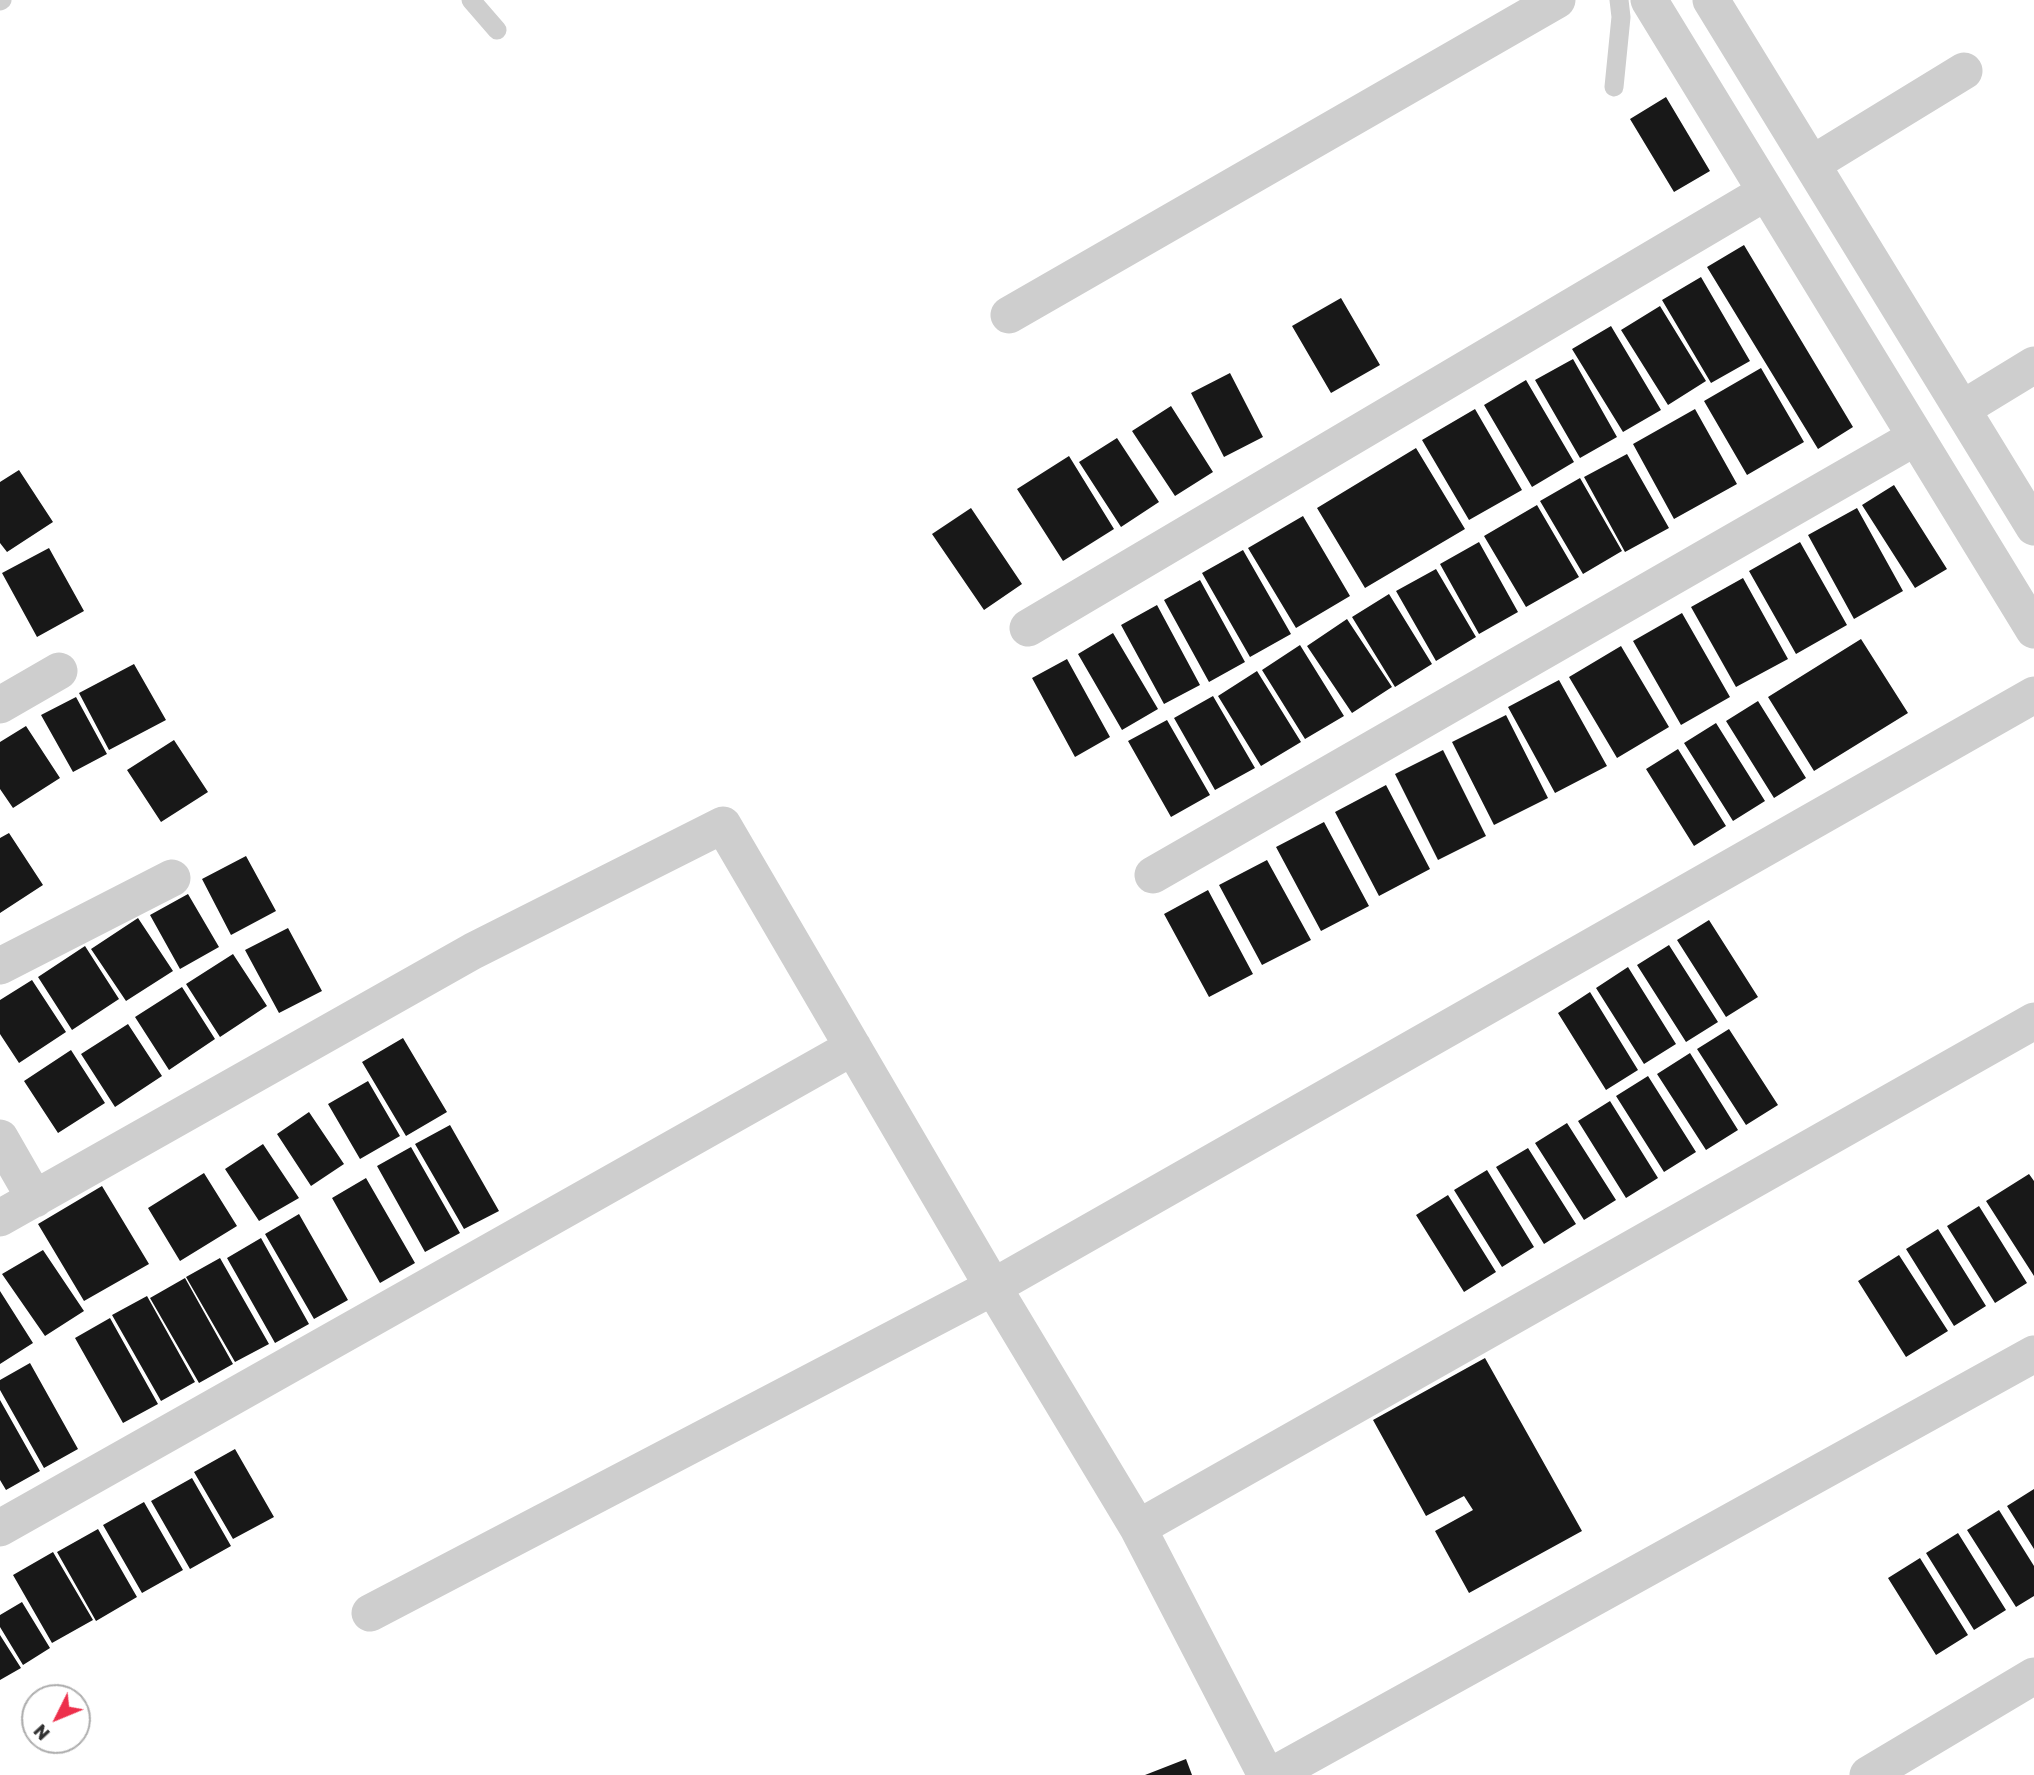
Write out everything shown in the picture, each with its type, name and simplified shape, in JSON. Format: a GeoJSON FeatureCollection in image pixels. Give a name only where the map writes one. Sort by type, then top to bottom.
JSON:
{"type":"FeatureCollection","features":[{"type":"Feature","properties":{"kind":"street"},"geometry":{"type":"LineString","coordinates":[[1009,314],[1557,0]]}},
{"type":"Feature","properties":{"kind":"street"},"geometry":{"type":"LineString","coordinates":[[1649,0],[2034,630]]}},
{"type":"Feature","properties":{"kind":"street"},"geometry":{"type":"LineString","coordinates":[[1712,0],[2034,527]]}},
{"type":"Feature","properties":{"kind":"street"},"geometry":{"type":"LineString","coordinates":[[1812,164],[1964,71]]}},
{"type":"Feature","properties":{"kind":"street"},"geometry":{"type":"LineString","coordinates":[[1028,628],[1766,192]]}},
{"type":"Feature","properties":{"kind":"street"},"geometry":{"type":"LineString","coordinates":[[1962,409],[2034,365]]}},
{"type":"Feature","properties":{"kind":"street"},"geometry":{"type":"LineString","coordinates":[[1153,875],[1916,437]]}},
{"type":"Feature","properties":{"kind":"street"},"geometry":{"type":"LineString","coordinates":[[0,705],[59,671]]}},
{"type":"Feature","properties":{"kind":"street"},"geometry":{"type":"LineString","coordinates":[[369,1613],[993,1287],[2034,695]]}},
{"type":"Feature","properties":{"kind":"street"},"geometry":{"type":"LineString","coordinates":[[0,1218],[473,951],[723,825],[993,1287],[1138,1528],[1265,1775]]}},
{"type":"Feature","properties":{"kind":"street"},"geometry":{"type":"LineString","coordinates":[[0,966],[172,878]]}},
{"type":"Feature","properties":{"kind":"street"},"geometry":{"type":"LineString","coordinates":[[1138,1528],[2034,1021]]}},
{"type":"Feature","properties":{"kind":"street"},"geometry":{"type":"LineString","coordinates":[[0,1528],[853,1047]]}},
{"type":"Feature","properties":{"kind":"street"},"geometry":{"type":"LineString","coordinates":[[0,1138],[35,1199]]}},
{"type":"Feature","properties":{"kind":"street"},"geometry":{"type":"LineString","coordinates":[[1273,1775],[2034,1354]]}},
{"type":"Feature","properties":{"kind":"street"},"geometry":{"type":"LineString","coordinates":[[1868,1775],[2034,1676]]}},
{"type":"Feature","properties":{"kind":"lane"},"geometry":{"type":"LineString","coordinates":[[471,0],[497,30]]}},
{"type":"Feature","properties":{"kind":"lane"},"geometry":{"type":"LineString","coordinates":[[1614,87],[1621,17],[1619,0]]}},
{"type":"Feature","properties":{"kind":"building"},"geometry":{"type":"Polygon","coordinates":[[[1666,97],[1710,171],[1674,192],[1630,119],[1666,97]]]}},
{"type":"Feature","properties":{"kind":"building"},"geometry":{"type":"Polygon","coordinates":[[[1744,245],[1853,427],[1818,449],[1707,267],[1744,245]]]}},
{"type":"Feature","properties":{"kind":"building"},"geometry":{"type":"Polygon","coordinates":[[[1701,277],[1750,361],[1711,383],[1662,300],[1701,277]]]}},
{"type":"Feature","properties":{"kind":"building"},"geometry":{"type":"Polygon","coordinates":[[[1341,298],[1380,365],[1331,393],[1292,326],[1341,298]]]}},
{"type":"Feature","properties":{"kind":"building"},"geometry":{"type":"Polygon","coordinates":[[[1660,306],[1706,381],[1668,405],[1621,330],[1660,306]]]}},
{"type":"Feature","properties":{"kind":"building"},"geometry":{"type":"Polygon","coordinates":[[[1611,326],[1661,410],[1623,432],[1572,349],[1611,326]]]}},
{"type":"Feature","properties":{"kind":"building"},"geometry":{"type":"Polygon","coordinates":[[[1573,359],[1617,437],[1580,458],[1535,380],[1573,359]]]}},
{"type":"Feature","properties":{"kind":"building"},"geometry":{"type":"Polygon","coordinates":[[[1761,368],[1804,442],[1747,475],[1704,401],[1761,368]]]}},
{"type":"Feature","properties":{"kind":"building"},"geometry":{"type":"Polygon","coordinates":[[[1230,373],[1263,437],[1224,457],[1191,393],[1230,373]]]}},
{"type":"Feature","properties":{"kind":"building"},"geometry":{"type":"Polygon","coordinates":[[[1526,380],[1574,462],[1532,487],[1484,405],[1526,380]]]}},
{"type":"Feature","properties":{"kind":"building"},"geometry":{"type":"Polygon","coordinates":[[[1171,406],[1213,472],[1175,496],[1132,431],[1171,406]]]}},
{"type":"Feature","properties":{"kind":"building"},"geometry":{"type":"Polygon","coordinates":[[[1475,409],[1522,490],[1469,520],[1422,440],[1475,409]]]}},
{"type":"Feature","properties":{"kind":"building"},"geometry":{"type":"Polygon","coordinates":[[[1695,409],[1737,484],[1674,519],[1633,444],[1695,409]]]}},
{"type":"Feature","properties":{"kind":"building"},"geometry":{"type":"Polygon","coordinates":[[[1117,438],[1159,502],[1121,527],[1079,462],[1117,438]]]}},
{"type":"Feature","properties":{"kind":"building"},"geometry":{"type":"Polygon","coordinates":[[[1416,448],[1465,529],[1365,588],[1317,508],[1416,448]]]}},
{"type":"Feature","properties":{"kind":"building"},"geometry":{"type":"Polygon","coordinates":[[[1627,454],[1669,528],[1625,552],[1584,477],[1627,454]]]}},
{"type":"Feature","properties":{"kind":"building"},"geometry":{"type":"Polygon","coordinates":[[[1069,456],[1114,529],[1063,561],[1017,489],[1069,456]]]}},
{"type":"Feature","properties":{"kind":"building"},"geometry":{"type":"Polygon","coordinates":[[[19,470],[53,522],[7,552],[0,543],[0,482],[19,470]]]}},
{"type":"Feature","properties":{"kind":"building"},"geometry":{"type":"Polygon","coordinates":[[[1580,478],[1622,551],[1583,574],[1540,501],[1580,478]]]}},
{"type":"Feature","properties":{"kind":"building"},"geometry":{"type":"Polygon","coordinates":[[[1894,485],[1947,569],[1915,588],[1862,505],[1894,485]]]}},
{"type":"Feature","properties":{"kind":"building"},"geometry":{"type":"Polygon","coordinates":[[[1537,505],[1579,577],[1526,607],[1484,536],[1537,505]]]}},
{"type":"Feature","properties":{"kind":"building"},"geometry":{"type":"Polygon","coordinates":[[[971,508],[1022,584],[984,610],[932,534],[971,508]]]}},
{"type":"Feature","properties":{"kind":"building"},"geometry":{"type":"Polygon","coordinates":[[[1857,508],[1903,591],[1854,619],[1808,535],[1857,508]]]}},
{"type":"Feature","properties":{"kind":"building"},"geometry":{"type":"Polygon","coordinates":[[[1303,516],[1350,596],[1296,628],[1248,548],[1303,516]]]}},
{"type":"Feature","properties":{"kind":"building"},"geometry":{"type":"Polygon","coordinates":[[[1479,542],[1518,612],[1479,634],[1440,564],[1479,542]]]}},
{"type":"Feature","properties":{"kind":"building"},"geometry":{"type":"Polygon","coordinates":[[[1800,542],[1847,625],[1796,654],[1749,571],[1800,542]]]}},
{"type":"Feature","properties":{"kind":"building"},"geometry":{"type":"Polygon","coordinates":[[[49,548],[84,611],[37,637],[2,573],[49,548]]]}},
{"type":"Feature","properties":{"kind":"building"},"geometry":{"type":"Polygon","coordinates":[[[1243,550],[1291,634],[1250,657],[1202,573],[1243,550]]]}},
{"type":"Feature","properties":{"kind":"building"},"geometry":{"type":"Polygon","coordinates":[[[1436,569],[1476,637],[1436,661],[1396,591],[1436,569]]]}},
{"type":"Feature","properties":{"kind":"building"},"geometry":{"type":"Polygon","coordinates":[[[1743,578],[1788,659],[1736,687],[1691,607],[1743,578]]]}},
{"type":"Feature","properties":{"kind":"building"},"geometry":{"type":"Polygon","coordinates":[[[1200,580],[1245,662],[1209,682],[1164,600],[1200,580]]]}},
{"type":"Feature","properties":{"kind":"building"},"geometry":{"type":"Polygon","coordinates":[[[1389,594],[1432,664],[1395,687],[1352,617],[1389,594]]]}},
{"type":"Feature","properties":{"kind":"building"},"geometry":{"type":"Polygon","coordinates":[[[1157,605],[1200,685],[1164,704],[1121,625],[1157,605]]]}},
{"type":"Feature","properties":{"kind":"building"},"geometry":{"type":"Polygon","coordinates":[[[1682,613],[1730,697],[1681,725],[1633,641],[1682,613]]]}},
{"type":"Feature","properties":{"kind":"building"},"geometry":{"type":"Polygon","coordinates":[[[1347,619],[1392,687],[1352,713],[1307,646],[1347,619]]]}},
{"type":"Feature","properties":{"kind":"building"},"geometry":{"type":"Polygon","coordinates":[[[1113,633],[1158,709],[1122,730],[1078,654],[1113,633]]]}},
{"type":"Feature","properties":{"kind":"building"},"geometry":{"type":"Polygon","coordinates":[[[1861,639],[1908,713],[1814,771],[1768,697],[1861,639]]]}},
{"type":"Feature","properties":{"kind":"building"},"geometry":{"type":"Polygon","coordinates":[[[1300,645],[1344,716],[1305,739],[1262,670],[1300,645]]]}},
{"type":"Feature","properties":{"kind":"building"},"geometry":{"type":"Polygon","coordinates":[[[1621,646],[1669,727],[1617,758],[1569,677],[1621,646]]]}},
{"type":"Feature","properties":{"kind":"building"},"geometry":{"type":"Polygon","coordinates":[[[1067,659],[1110,737],[1075,757],[1032,678],[1067,659]]]}},
{"type":"Feature","properties":{"kind":"building"},"geometry":{"type":"Polygon","coordinates":[[[134,664],[166,720],[109,750],[79,693],[134,664]]]}},
{"type":"Feature","properties":{"kind":"building"},"geometry":{"type":"Polygon","coordinates":[[[1257,671],[1301,742],[1261,766],[1218,696],[1257,671]]]}},
{"type":"Feature","properties":{"kind":"building"},"geometry":{"type":"Polygon","coordinates":[[[1559,680],[1607,766],[1555,793],[1508,707],[1559,680]]]}},
{"type":"Feature","properties":{"kind":"building"},"geometry":{"type":"Polygon","coordinates":[[[1213,696],[1255,768],[1215,790],[1174,718],[1213,696]]]}},
{"type":"Feature","properties":{"kind":"building"},"geometry":{"type":"Polygon","coordinates":[[[76,697],[107,754],[73,772],[41,715],[76,697]]]}},
{"type":"Feature","properties":{"kind":"building"},"geometry":{"type":"Polygon","coordinates":[[[1758,701],[1806,778],[1774,798],[1726,721],[1758,701]]]}},
{"type":"Feature","properties":{"kind":"building"},"geometry":{"type":"Polygon","coordinates":[[[1506,715],[1548,798],[1494,825],[1452,742],[1506,715]]]}},
{"type":"Feature","properties":{"kind":"building"},"geometry":{"type":"Polygon","coordinates":[[[1167,720],[1210,795],[1171,817],[1128,741],[1167,720]]]}},
{"type":"Feature","properties":{"kind":"building"},"geometry":{"type":"Polygon","coordinates":[[[1716,723],[1765,801],[1733,821],[1684,743],[1716,723]]]}},
{"type":"Feature","properties":{"kind":"building"},"geometry":{"type":"Polygon","coordinates":[[[26,726],[60,778],[13,808],[0,789],[0,742],[26,726]]]}},
{"type":"Feature","properties":{"kind":"building"},"geometry":{"type":"Polygon","coordinates":[[[174,740],[208,792],[161,822],[127,770],[174,740]]]}},
{"type":"Feature","properties":{"kind":"building"},"geometry":{"type":"Polygon","coordinates":[[[1678,749],[1726,826],[1694,846],[1646,769],[1678,749]]]}},
{"type":"Feature","properties":{"kind":"building"},"geometry":{"type":"Polygon","coordinates":[[[1443,750],[1486,836],[1438,860],[1395,774],[1443,750]]]}},
{"type":"Feature","properties":{"kind":"building"},"geometry":{"type":"Polygon","coordinates":[[[1386,785],[1430,869],[1379,896],[1335,812],[1386,785]]]}},
{"type":"Feature","properties":{"kind":"building"},"geometry":{"type":"Polygon","coordinates":[[[1324,822],[1369,906],[1321,931],[1276,847],[1324,822]]]}},
{"type":"Feature","properties":{"kind":"building"},"geometry":{"type":"Polygon","coordinates":[[[9,833],[43,885],[0,913],[0,838],[9,833]]]}},
{"type":"Feature","properties":{"kind":"building"},"geometry":{"type":"Polygon","coordinates":[[[246,856],[276,911],[231,935],[202,879],[246,856]]]}},
{"type":"Feature","properties":{"kind":"building"},"geometry":{"type":"Polygon","coordinates":[[[1267,860],[1311,940],[1262,965],[1219,885],[1267,860]]]}},
{"type":"Feature","properties":{"kind":"building"},"geometry":{"type":"Polygon","coordinates":[[[1208,890],[1253,974],[1209,997],[1164,914],[1208,890]]]}},
{"type":"Feature","properties":{"kind":"building"},"geometry":{"type":"Polygon","coordinates":[[[188,894],[219,947],[180,969],[150,915],[188,894]]]}},
{"type":"Feature","properties":{"kind":"building"},"geometry":{"type":"Polygon","coordinates":[[[138,918],[173,971],[126,1001],[91,949],[138,918]]]}},
{"type":"Feature","properties":{"kind":"building"},"geometry":{"type":"Polygon","coordinates":[[[1709,920],[1758,997],[1726,1017],[1677,940],[1709,920]]]}},
{"type":"Feature","properties":{"kind":"building"},"geometry":{"type":"Polygon","coordinates":[[[288,928],[322,991],[279,1013],[245,950],[288,928]]]}},
{"type":"Feature","properties":{"kind":"building"},"geometry":{"type":"Polygon","coordinates":[[[1669,945],[1718,1022],[1686,1042],[1637,965],[1669,945]]]}},
{"type":"Feature","properties":{"kind":"building"},"geometry":{"type":"Polygon","coordinates":[[[85,946],[119,999],[72,1030],[38,977],[85,946]]]}},
{"type":"Feature","properties":{"kind":"building"},"geometry":{"type":"Polygon","coordinates":[[[233,954],[267,1006],[220,1037],[186,984],[233,954]]]}},
{"type":"Feature","properties":{"kind":"building"},"geometry":{"type":"Polygon","coordinates":[[[1628,967],[1676,1044],[1644,1064],[1596,988],[1628,967]]]}},
{"type":"Feature","properties":{"kind":"building"},"geometry":{"type":"Polygon","coordinates":[[[32,980],[66,1032],[19,1063],[0,1034],[0,1000],[32,980]]]}},
{"type":"Feature","properties":{"kind":"building"},"geometry":{"type":"Polygon","coordinates":[[[182,987],[215,1039],[169,1070],[135,1017],[182,987]]]}},
{"type":"Feature","properties":{"kind":"building"},"geometry":{"type":"Polygon","coordinates":[[[1590,992],[1638,1070],[1606,1090],[1558,1013],[1590,992]]]}},
{"type":"Feature","properties":{"kind":"building"},"geometry":{"type":"Polygon","coordinates":[[[128,1024],[162,1076],[115,1107],[81,1054],[128,1024]]]}},
{"type":"Feature","properties":{"kind":"building"},"geometry":{"type":"Polygon","coordinates":[[[1729,1029],[1778,1105],[1746,1125],[1697,1049],[1729,1029]]]}},
{"type":"Feature","properties":{"kind":"building"},"geometry":{"type":"Polygon","coordinates":[[[403,1038],[447,1112],[406,1136],[362,1062],[403,1038]]]}},
{"type":"Feature","properties":{"kind":"building"},"geometry":{"type":"Polygon","coordinates":[[[71,1050],[105,1103],[58,1133],[24,1081],[71,1050]]]}},
{"type":"Feature","properties":{"kind":"building"},"geometry":{"type":"Polygon","coordinates":[[[1690,1053],[1738,1130],[1706,1150],[1657,1074],[1690,1053]]]}},
{"type":"Feature","properties":{"kind":"building"},"geometry":{"type":"Polygon","coordinates":[[[1648,1076],[1696,1152],[1664,1172],[1616,1096],[1648,1076]]]}},
{"type":"Feature","properties":{"kind":"building"},"geometry":{"type":"Polygon","coordinates":[[[368,1081],[400,1136],[360,1159],[328,1104],[368,1081]]]}},
{"type":"Feature","properties":{"kind":"building"},"geometry":{"type":"Polygon","coordinates":[[[1610,1101],[1658,1178],[1626,1198],[1578,1121],[1610,1101]]]}},
{"type":"Feature","properties":{"kind":"building"},"geometry":{"type":"Polygon","coordinates":[[[309,1112],[344,1164],[311,1186],[277,1134],[309,1112]]]}},
{"type":"Feature","properties":{"kind":"building"},"geometry":{"type":"Polygon","coordinates":[[[1567,1123],[1616,1200],[1584,1220],[1535,1143],[1567,1123]]]}},
{"type":"Feature","properties":{"kind":"building"},"geometry":{"type":"Polygon","coordinates":[[[450,1125],[499,1211],[464,1229],[415,1144],[450,1125]]]}},
{"type":"Feature","properties":{"kind":"building"},"geometry":{"type":"Polygon","coordinates":[[[263,1144],[299,1198],[259,1221],[225,1169],[263,1144]]]}},
{"type":"Feature","properties":{"kind":"building"},"geometry":{"type":"Polygon","coordinates":[[[411,1147],[460,1233],[425,1252],[377,1166],[411,1147]]]}},
{"type":"Feature","properties":{"kind":"building"},"geometry":{"type":"Polygon","coordinates":[[[1528,1148],[1576,1224],[1544,1244],[1496,1167],[1528,1148]]]}},
{"type":"Feature","properties":{"kind":"building"},"geometry":{"type":"Polygon","coordinates":[[[1487,1170],[1534,1247],[1502,1267],[1454,1190],[1487,1170]]]}},
{"type":"Feature","properties":{"kind":"building"},"geometry":{"type":"Polygon","coordinates":[[[204,1173],[237,1226],[180,1261],[148,1208],[204,1173]]]}},
{"type":"Feature","properties":{"kind":"building"},"geometry":{"type":"Polygon","coordinates":[[[2029,1174],[2034,1181],[2034,1276],[1986,1201],[2029,1174]]]}},
{"type":"Feature","properties":{"kind":"building"},"geometry":{"type":"Polygon","coordinates":[[[366,1178],[415,1263],[380,1283],[332,1198],[366,1178]]]}},
{"type":"Feature","properties":{"kind":"building"},"geometry":{"type":"Polygon","coordinates":[[[102,1186],[149,1264],[84,1301],[38,1224],[102,1186]]]}},
{"type":"Feature","properties":{"kind":"building"},"geometry":{"type":"Polygon","coordinates":[[[1448,1195],[1496,1272],[1464,1292],[1416,1215],[1448,1195]]]}},
{"type":"Feature","properties":{"kind":"building"},"geometry":{"type":"Polygon","coordinates":[[[1979,1206],[2027,1283],[1995,1303],[1947,1226],[1979,1206]]]}},
{"type":"Feature","properties":{"kind":"building"},"geometry":{"type":"Polygon","coordinates":[[[299,1214],[348,1300],[314,1319],[265,1234],[299,1214]]]}},
{"type":"Feature","properties":{"kind":"building"},"geometry":{"type":"Polygon","coordinates":[[[1938,1229],[1986,1306],[1954,1326],[1906,1249],[1938,1229]]]}},
{"type":"Feature","properties":{"kind":"building"},"geometry":{"type":"Polygon","coordinates":[[[261,1238],[309,1324],[275,1343],[227,1258],[261,1238]]]}},
{"type":"Feature","properties":{"kind":"building"},"geometry":{"type":"Polygon","coordinates":[[[43,1250],[84,1311],[45,1336],[2,1274],[43,1250]]]}},
{"type":"Feature","properties":{"kind":"building"},"geometry":{"type":"Polygon","coordinates":[[[1899,1255],[1948,1331],[1906,1357],[1858,1281],[1899,1255]]]}},
{"type":"Feature","properties":{"kind":"building"},"geometry":{"type":"Polygon","coordinates":[[[220,1258],[269,1344],[235,1362],[186,1277],[220,1258]]]}},
{"type":"Feature","properties":{"kind":"building"},"geometry":{"type":"Polygon","coordinates":[[[185,1278],[233,1364],[199,1383],[150,1298],[185,1278]]]}},
{"type":"Feature","properties":{"kind":"building"},"geometry":{"type":"Polygon","coordinates":[[[0,1291],[33,1343],[0,1364],[0,1291]]]}},
{"type":"Feature","properties":{"kind":"building"},"geometry":{"type":"Polygon","coordinates":[[[147,1296],[195,1382],[161,1401],[112,1315],[147,1296]]]}},
{"type":"Feature","properties":{"kind":"building"},"geometry":{"type":"Polygon","coordinates":[[[110,1318],[158,1404],[123,1423],[75,1338],[110,1318]]]}},
{"type":"Feature","properties":{"kind":"building"},"geometry":{"type":"Polygon","coordinates":[[[1485,1358],[1582,1531],[1469,1593],[1435,1531],[1473,1510],[1464,1496],[1426,1516],[1373,1420],[1485,1358]]]}},
{"type":"Feature","properties":{"kind":"building"},"geometry":{"type":"Polygon","coordinates":[[[30,1363],[78,1449],[44,1468],[0,1390],[0,1380],[30,1363]]]}},
{"type":"Feature","properties":{"kind":"building"},"geometry":{"type":"Polygon","coordinates":[[[0,1400],[40,1471],[6,1490],[0,1480],[0,1400]]]}},
{"type":"Feature","properties":{"kind":"building"},"geometry":{"type":"Polygon","coordinates":[[[235,1449],[274,1517],[233,1539],[194,1472],[235,1449]]]}},
{"type":"Feature","properties":{"kind":"building"},"geometry":{"type":"Polygon","coordinates":[[[192,1478],[231,1546],[190,1569],[151,1501],[192,1478]]]}},
{"type":"Feature","properties":{"kind":"building"},"geometry":{"type":"Polygon","coordinates":[[[2034,1489],[2034,1549],[2007,1506],[2034,1489]]]}},
{"type":"Feature","properties":{"kind":"building"},"geometry":{"type":"Polygon","coordinates":[[[144,1502],[183,1570],[142,1593],[103,1525],[144,1502]]]}},
{"type":"Feature","properties":{"kind":"building"},"geometry":{"type":"Polygon","coordinates":[[[1999,1510],[2034,1566],[2034,1596],[2016,1607],[1967,1530],[1999,1510]]]}},
{"type":"Feature","properties":{"kind":"building"},"geometry":{"type":"Polygon","coordinates":[[[98,1529],[137,1597],[96,1621],[57,1552],[98,1529]]]}},
{"type":"Feature","properties":{"kind":"building"},"geometry":{"type":"Polygon","coordinates":[[[1958,1533],[2006,1610],[1974,1630],[1926,1553],[1958,1533]]]}},
{"type":"Feature","properties":{"kind":"building"},"geometry":{"type":"Polygon","coordinates":[[[53,1552],[93,1620],[52,1643],[13,1575],[53,1552]]]}},
{"type":"Feature","properties":{"kind":"building"},"geometry":{"type":"Polygon","coordinates":[[[1920,1558],[1968,1635],[1936,1655],[1888,1578],[1920,1558]]]}},
{"type":"Feature","properties":{"kind":"building"},"geometry":{"type":"Polygon","coordinates":[[[22,1602],[50,1648],[23,1665],[0,1627],[0,1615],[22,1602]]]}},
{"type":"Feature","properties":{"kind":"building"},"geometry":{"type":"Polygon","coordinates":[[[0,1635],[21,1668],[0,1680],[0,1635]]]}},
{"type":"Feature","properties":{"kind":"building"},"geometry":{"type":"Polygon","coordinates":[[[1186,1759],[1192,1775],[1145,1775],[1186,1759]]]}}]}
